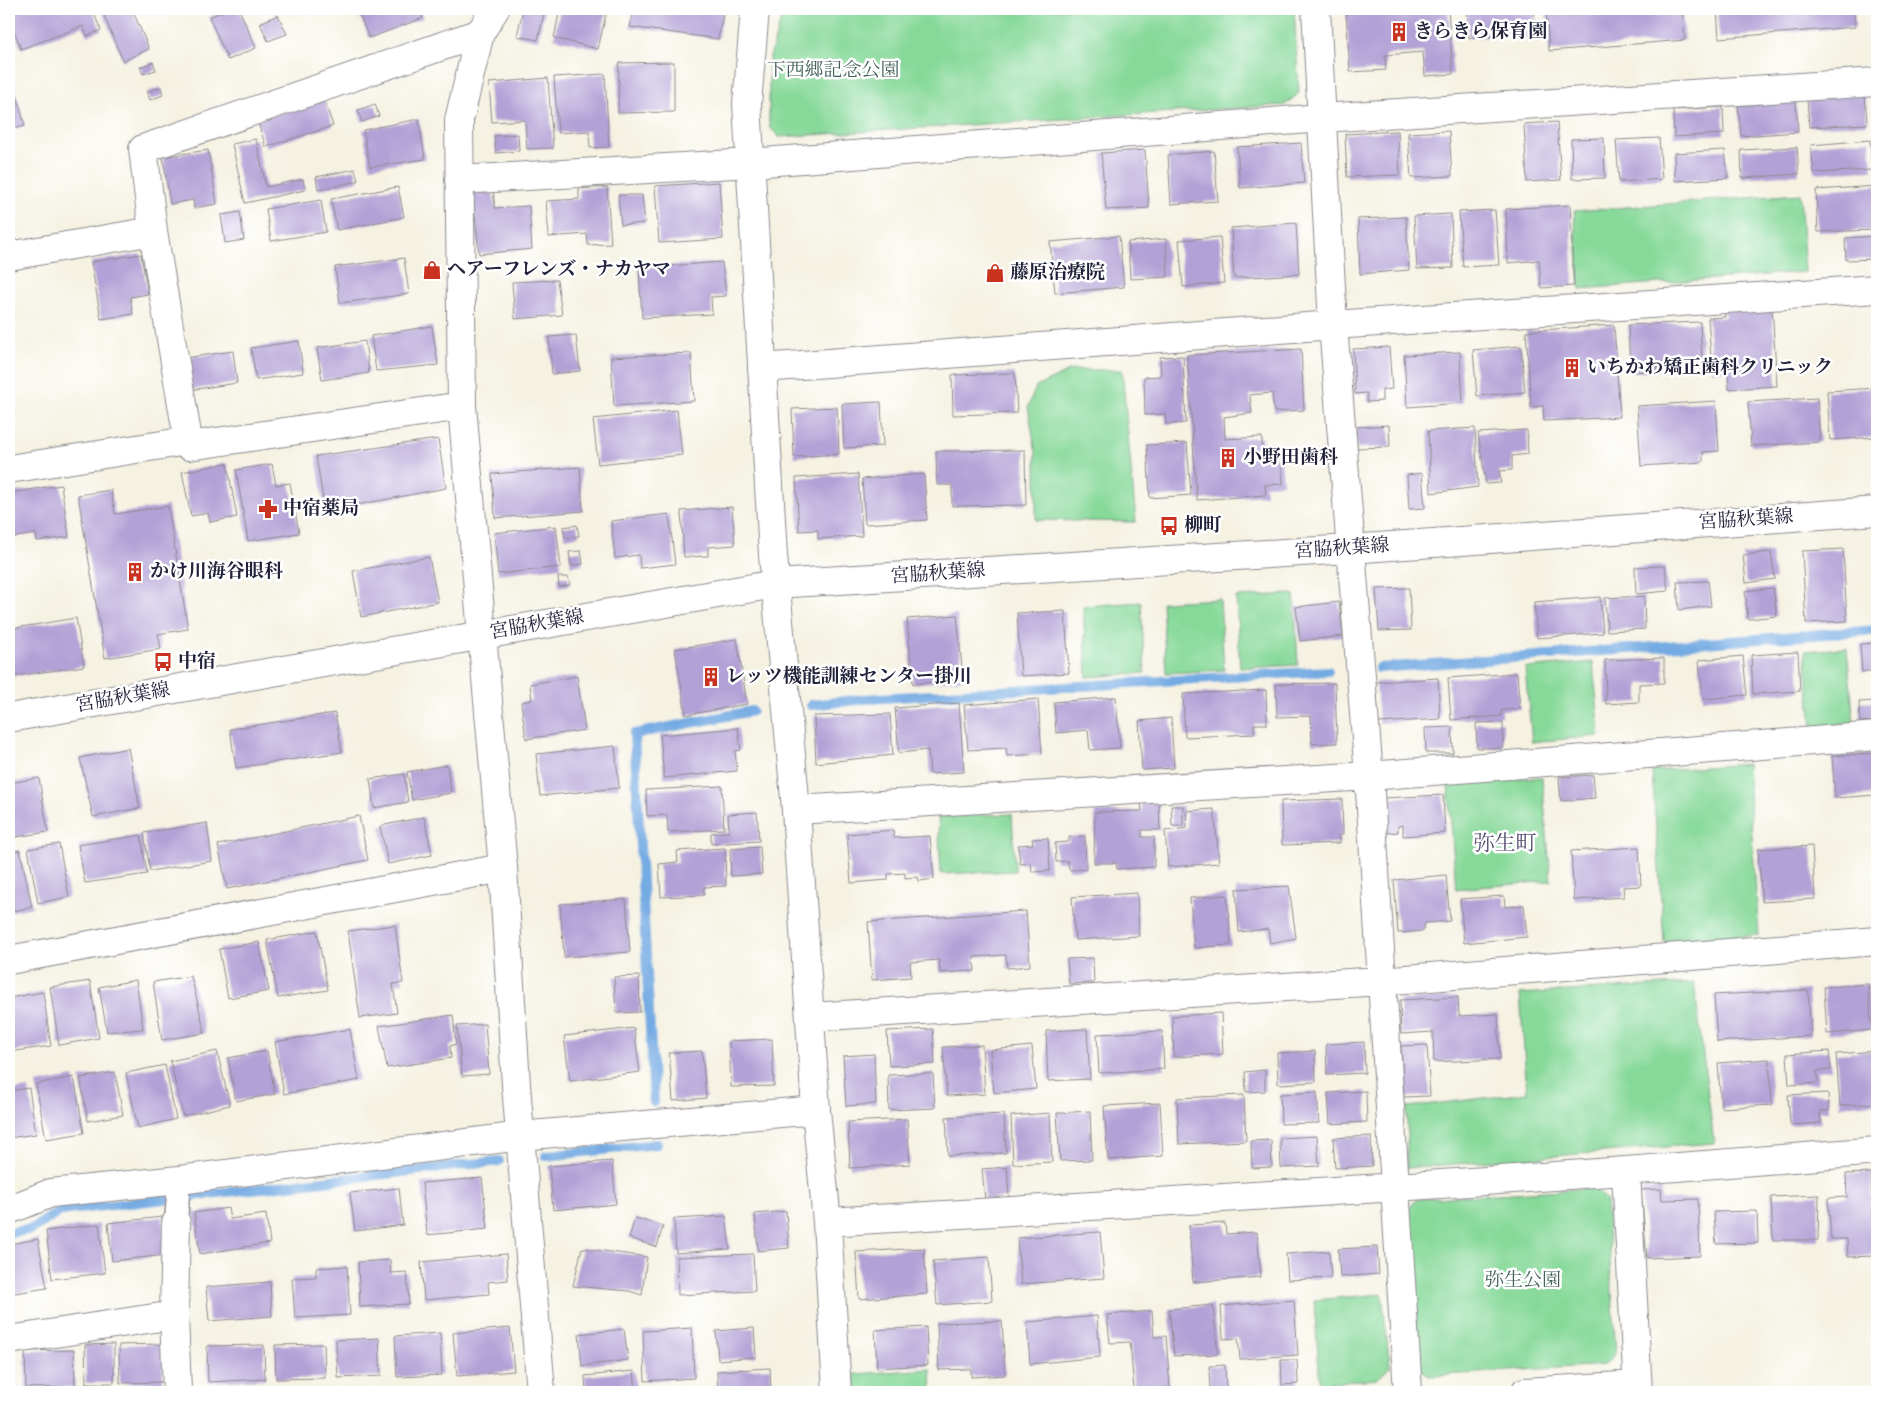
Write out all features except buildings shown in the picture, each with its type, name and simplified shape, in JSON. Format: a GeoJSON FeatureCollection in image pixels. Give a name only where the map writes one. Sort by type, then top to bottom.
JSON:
{"type":"FeatureCollection","features":[{"type":"Feature","properties":{"kind":"street"},"geometry":{"type":"LineString","coordinates":[[495,9],[480,33],[459,120],[462,406],[503,868],[520,1136],[541,1392]]}},
{"type":"Feature","properties":{"kind":"street"},"geometry":{"type":"LineString","coordinates":[[755,9],[747,104],[762,368],[775,584],[796,810],[816,1110],[827,1222],[837,1392]]}},
{"type":"Feature","properties":{"kind":"street"},"geometry":{"type":"LineString","coordinates":[[1316,9],[1333,325],[1369,776],[1408,1392]]}},
{"type":"Feature","properties":{"kind":"street"},"geometry":{"type":"LineString","coordinates":[[189,446],[153,231],[143,149],[480,33]]}},
{"type":"Feature","properties":{"kind":"street"},"geometry":{"type":"LineString","coordinates":[[459,180],[751,163],[1322,118],[1877,82]]}},
{"type":"Feature","properties":{"kind":"street"},"geometry":{"type":"LineString","coordinates":[[9,256],[153,231]]}},
{"type":"Feature","properties":{"kind":"street"},"geometry":{"type":"LineString","coordinates":[[762,368],[1333,325],[1877,289]]}},
{"type":"Feature","properties":{"kind":"street"},"geometry":{"type":"LineString","coordinates":[[9,469],[181,442],[189,446],[462,406]]}},
{"type":"Feature","properties":{"kind":"street","name":"宮脇秋葉線"},"geometry":{"type":"LineString","coordinates":[[9,718],[775,584],[1350,548],[1877,511]]}},
{"type":"Feature","properties":{"kind":"street"},"geometry":{"type":"LineString","coordinates":[[796,810],[1369,776],[1877,736]]}},
{"type":"Feature","properties":{"kind":"street"},"geometry":{"type":"LineString","coordinates":[[9,960],[503,868]]}},
{"type":"Feature","properties":{"kind":"street"},"geometry":{"type":"LineString","coordinates":[[810,1016],[1381,981],[1877,941]]}},
{"type":"Feature","properties":{"kind":"street"},"geometry":{"type":"LineString","coordinates":[[9,1210],[51,1193],[179,1180],[520,1136],[816,1110]]}},
{"type":"Feature","properties":{"kind":"street"},"geometry":{"type":"LineString","coordinates":[[827,1222],[1396,1189],[1626,1173],[1877,1152]]}},
{"type":"Feature","properties":{"kind":"street"},"geometry":{"type":"LineString","coordinates":[[1525,1392],[1638,1389],[1626,1173]]}},
{"type":"Feature","properties":{"kind":"street"},"geometry":{"type":"LineString","coordinates":[[177,1392],[174,1315],[179,1180]]}},
{"type":"Feature","properties":{"kind":"street"},"geometry":{"type":"LineString","coordinates":[[9,1340],[174,1315]]}},
{"type":"Feature","properties":{"kind":"green space","name":"下西郷記念公園"},"geometry":{"type":"Polygon","coordinates":[[[784,9],[1294,9],[1299,93],[1285,105],[779,137],[769,127],[769,60],[784,9]]]}},
{"type":"Feature","properties":{"kind":"green space"},"geometry":{"type":"Polygon","coordinates":[[[1800,194],[1805,272],[1580,289],[1574,211],[1800,194]]]}},
{"type":"Feature","properties":{"kind":"green space"},"geometry":{"type":"Polygon","coordinates":[[[1071,370],[1122,370],[1136,522],[1036,520],[1036,453],[1028,407],[1036,387],[1071,370]]]}},
{"type":"Feature","properties":{"kind":"green space"},"geometry":{"type":"Polygon","coordinates":[[[1294,594],[1298,665],[1240,668],[1236,597],[1294,594]]]}},
{"type":"Feature","properties":{"kind":"green space"},"geometry":{"type":"Polygon","coordinates":[[[1220,599],[1224,670],[1166,673],[1162,602],[1220,599]]]}},
{"type":"Feature","properties":{"kind":"green space"},"geometry":{"type":"Polygon","coordinates":[[[1141,602],[1145,673],[1087,677],[1083,606],[1141,602]]]}},
{"type":"Feature","properties":{"kind":"green space"},"geometry":{"type":"Polygon","coordinates":[[[1847,648],[1854,723],[1812,727],[1805,651],[1847,648]]]}},
{"type":"Feature","properties":{"kind":"green space"},"geometry":{"type":"Polygon","coordinates":[[[1593,662],[1600,736],[1532,742],[1525,668],[1593,662]]]}},
{"type":"Feature","properties":{"kind":"green space"},"geometry":{"type":"Polygon","coordinates":[[[1747,764],[1759,935],[1664,942],[1652,771],[1747,764]]]}},
{"type":"Feature","properties":{"kind":"green space"},"geometry":{"type":"Polygon","coordinates":[[[1542,777],[1551,881],[1456,889],[1448,784],[1542,777]]]}},
{"type":"Feature","properties":{"kind":"green space"},"geometry":{"type":"Polygon","coordinates":[[[1012,814],[1015,871],[941,874],[938,817],[1012,814]]]}},
{"type":"Feature","properties":{"kind":"green space"},"geometry":{"type":"Polygon","coordinates":[[[1694,983],[1714,1143],[1407,1168],[1407,1107],[1527,1093],[1520,994],[1694,983]]]}},
{"type":"Feature","properties":{"kind":"green space","name":"弥生公園"},"geometry":{"type":"Polygon","coordinates":[[[1593,1188],[1606,1199],[1616,1352],[1605,1365],[1429,1376],[1419,1368],[1408,1208],[1418,1199],[1593,1188]]]}},
{"type":"Feature","properties":{"kind":"green space"},"geometry":{"type":"Polygon","coordinates":[[[1382,1294],[1390,1367],[1377,1379],[1320,1383],[1314,1300],[1382,1294]]]}},
{"type":"Feature","properties":{"kind":"green space"},"geometry":{"type":"Polygon","coordinates":[[[931,1369],[932,1392],[855,1392],[854,1374],[931,1369]]]}},
{"type":"Feature","properties":{"kind":"waterway"},"geometry":{"type":"LineString","coordinates":[[1379,668],[1877,630]]}},
{"type":"Feature","properties":{"kind":"waterway"},"geometry":{"type":"LineString","coordinates":[[811,705],[865,699],[1328,671]]}},
{"type":"Feature","properties":{"kind":"waterway"},"geometry":{"type":"LineString","coordinates":[[654,1102],[634,734],[752,711]]}},
{"type":"Feature","properties":{"kind":"waterway"},"geometry":{"type":"LineString","coordinates":[[546,1156],[657,1144]]}},
{"type":"Feature","properties":{"kind":"waterway"},"geometry":{"type":"LineString","coordinates":[[9,1233],[32,1229],[60,1211],[499,1161]]}},
{"type":"Feature","properties":{"kind":"place","name":"きらきら保育園"},"geometry":{"type":"Point","coordinates":[1399,32]}},
{"type":"Feature","properties":{"kind":"place","name":"ヘアーフレンズ・ナカヤマ"},"geometry":{"type":"Point","coordinates":[432,270]}},
{"type":"Feature","properties":{"kind":"place","name":"藤原治療院"},"geometry":{"type":"Point","coordinates":[995,273]}},
{"type":"Feature","properties":{"kind":"place","name":"いちかわ矯正歯科クリニック"},"geometry":{"type":"Point","coordinates":[1572,368]}},
{"type":"Feature","properties":{"kind":"place","name":"小野田歯科"},"geometry":{"type":"Point","coordinates":[1228,458]}},
{"type":"Feature","properties":{"kind":"place","name":"中宿薬局"},"geometry":{"type":"Point","coordinates":[268,509]}},
{"type":"Feature","properties":{"kind":"place","name":"柳町"},"geometry":{"type":"Point","coordinates":[1169,526]}},
{"type":"Feature","properties":{"kind":"place","name":"かけ川海谷眼科"},"geometry":{"type":"Point","coordinates":[135,572]}},
{"type":"Feature","properties":{"kind":"place","name":"中宿"},"geometry":{"type":"Point","coordinates":[163,662]}},
{"type":"Feature","properties":{"kind":"place","name":"レッツ機能訓練センター掛川"},"geometry":{"type":"Point","coordinates":[711,677]}},
{"type":"Feature","properties":{"kind":"district","name":"弥生町"},"geometry":{"type":"Point","coordinates":[1505,844]}}]}
